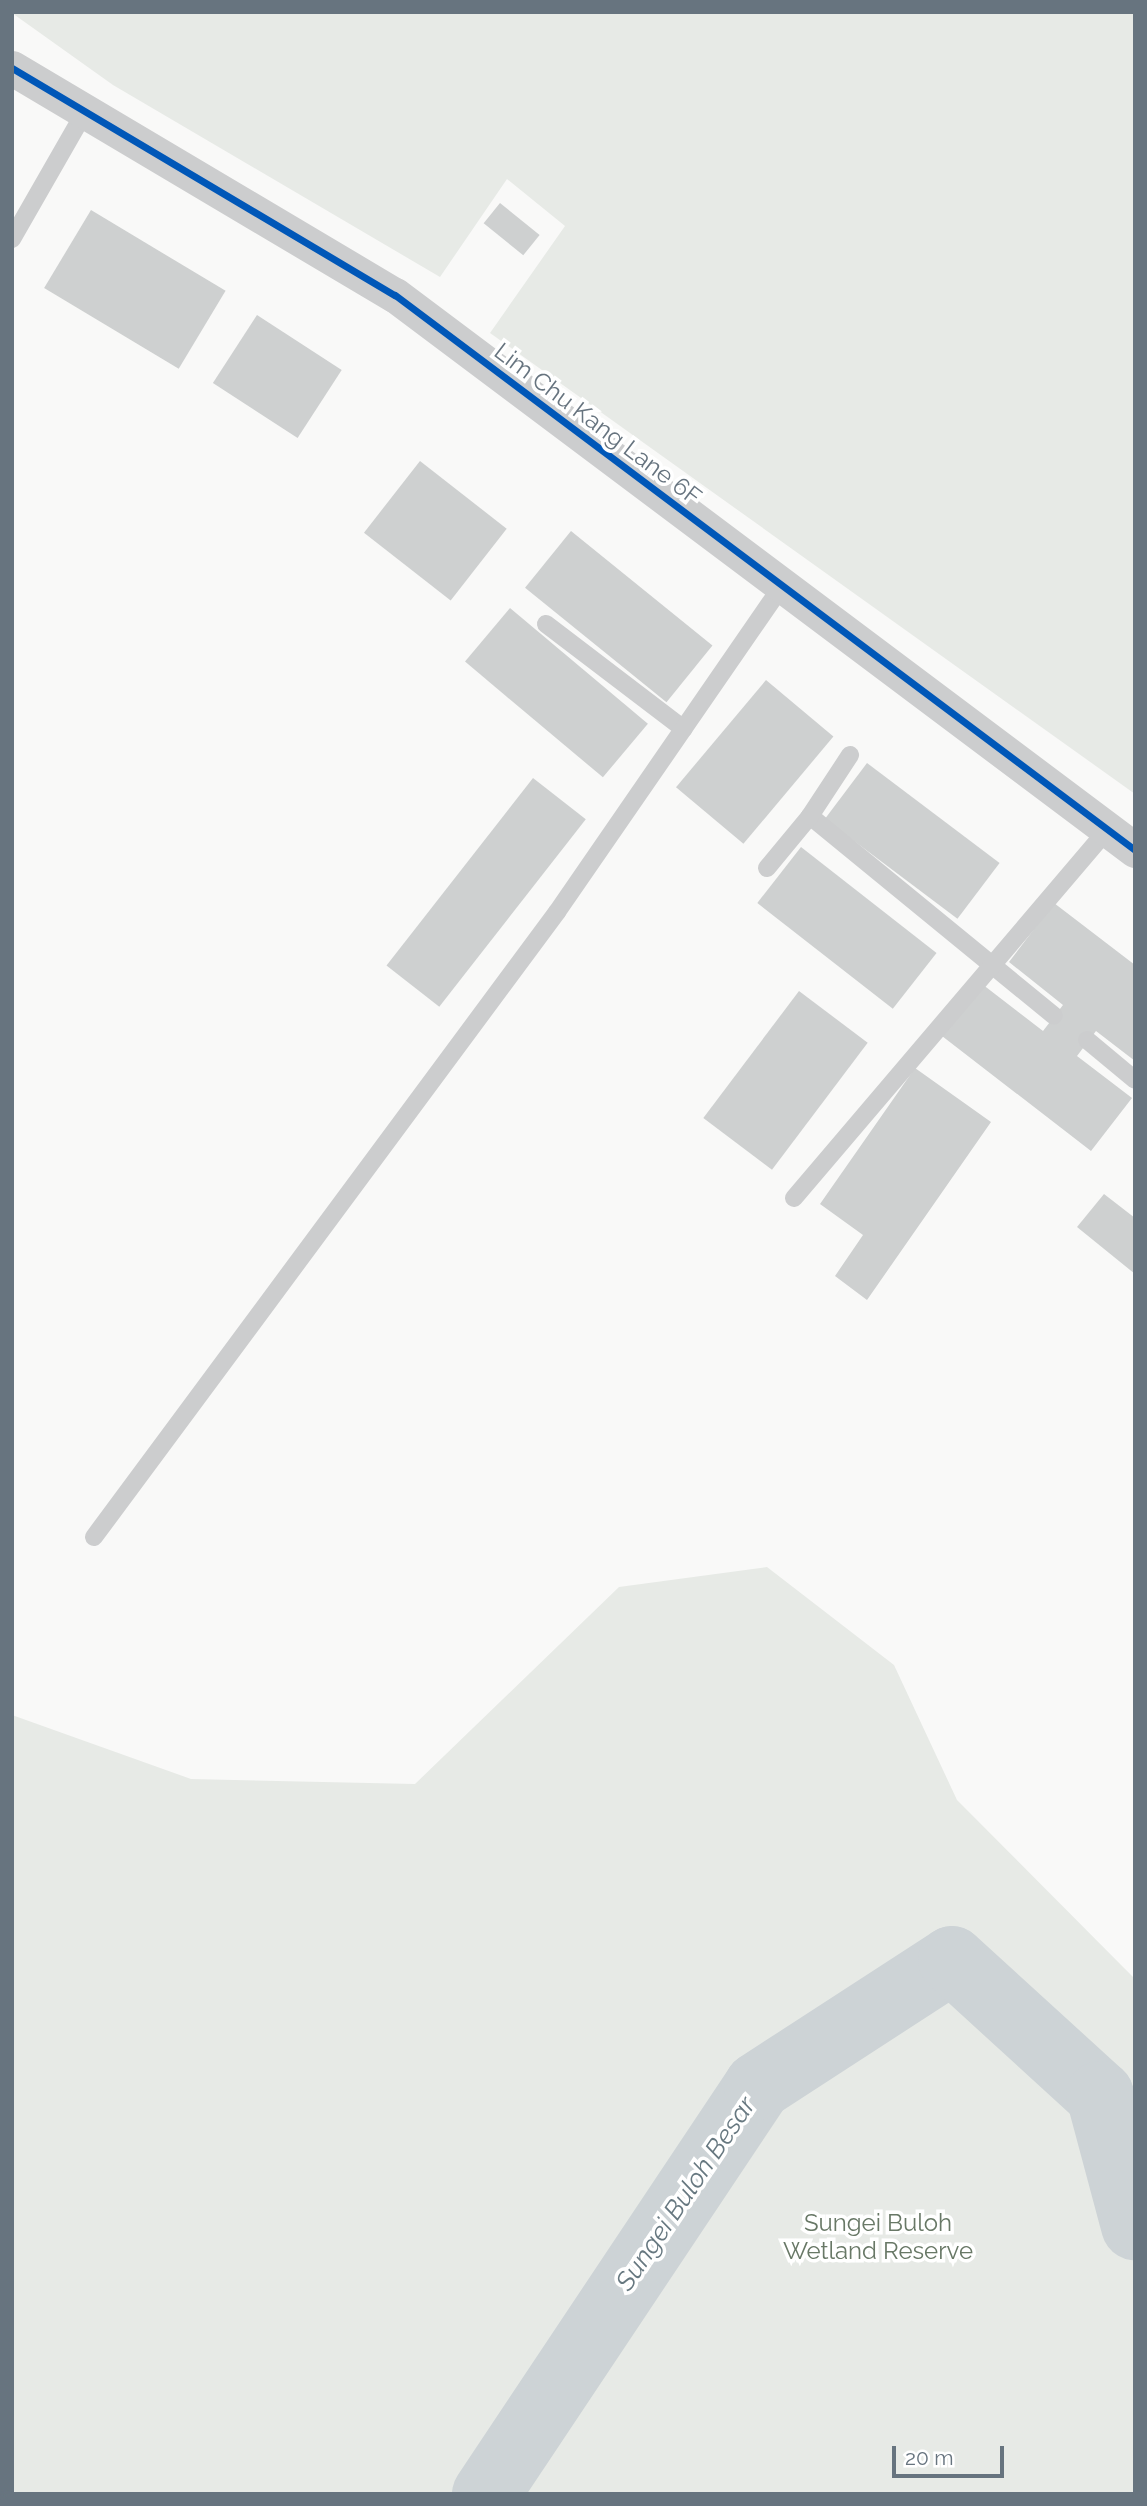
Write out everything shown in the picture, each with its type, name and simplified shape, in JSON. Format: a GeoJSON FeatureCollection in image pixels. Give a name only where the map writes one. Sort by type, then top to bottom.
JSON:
{"type":"FeatureCollection","features":[{"type":"Feature","properties":{"kind":"street","name":"Lim Chu Kang Lane 6F"},"geometry":{"type":"LineString","coordinates":[[12,68],[87,108],[395,295],[1135,850]]}},
{"type":"Feature","properties":{"kind":"lane"},"geometry":{"type":"LineString","coordinates":[[12,239],[87,108]]}},
{"type":"Feature","properties":{"kind":"lane"},"geometry":{"type":"LineString","coordinates":[[94,1537],[557,912],[782,586]]}},
{"type":"Feature","properties":{"kind":"lane"},"geometry":{"type":"LineString","coordinates":[[546,624],[684,729]]}},
{"type":"Feature","properties":{"kind":"lane"},"geometry":{"type":"LineString","coordinates":[[767,868],[810,816],[850,755]]}},
{"type":"Feature","properties":{"kind":"lane"},"geometry":{"type":"LineString","coordinates":[[810,816],[1054,1016]]}},
{"type":"Feature","properties":{"kind":"lane"},"geometry":{"type":"LineString","coordinates":[[794,1199],[1107,830]]}},
{"type":"Feature","properties":{"kind":"lane"},"geometry":{"type":"LineString","coordinates":[[1087,1040],[1135,1080]]}},
{"type":"Feature","properties":{"kind":"green space"},"geometry":{"type":"Polygon","coordinates":[[[1135,12],[1135,794],[490,333],[565,226],[507,179],[440,277],[113,85],[12,13],[1135,12]]]}},
{"type":"Feature","properties":{"kind":"green space","name":"Sungei Buloh Wetland Reserve"},"geometry":{"type":"Polygon","coordinates":[[[767,1567],[894,1665],[957,1800],[1135,1979],[1135,2494],[12,2494],[12,1715],[191,1779],[415,1784],[619,1587],[767,1567]]]}},
{"type":"Feature","properties":{"kind":"building"},"geometry":{"type":"Polygon","coordinates":[[[500,203],[540,235],[523,255],[484,223],[500,203]]]}},
{"type":"Feature","properties":{"kind":"building"},"geometry":{"type":"Polygon","coordinates":[[[91,210],[226,291],[179,369],[44,288],[91,210]]]}},
{"type":"Feature","properties":{"kind":"building"},"geometry":{"type":"Polygon","coordinates":[[[257,315],[342,370],[298,438],[213,383],[257,315]]]}},
{"type":"Feature","properties":{"kind":"building"},"geometry":{"type":"Polygon","coordinates":[[[420,461],[507,529],[451,600],[364,533],[420,461]]]}},
{"type":"Feature","properties":{"kind":"building"},"geometry":{"type":"Polygon","coordinates":[[[571,531],[712,646],[667,702],[525,588],[571,531]]]}},
{"type":"Feature","properties":{"kind":"building"},"geometry":{"type":"Polygon","coordinates":[[[510,608],[648,724],[603,777],[465,662],[510,608]]]}},
{"type":"Feature","properties":{"kind":"building"},"geometry":{"type":"Polygon","coordinates":[[[766,680],[833,737],[743,844],[676,787],[766,680]]]}},
{"type":"Feature","properties":{"kind":"building"},"geometry":{"type":"Polygon","coordinates":[[[867,763],[1000,863],[957,919],[825,819],[867,763]]]}},
{"type":"Feature","properties":{"kind":"building"},"geometry":{"type":"Polygon","coordinates":[[[533,778],[586,819],[439,1007],[386,966],[533,778]]]}},
{"type":"Feature","properties":{"kind":"building"},"geometry":{"type":"Polygon","coordinates":[[[801,847],[937,953],[893,1009],[757,903],[801,847]]]}},
{"type":"Feature","properties":{"kind":"building"},"geometry":{"type":"Polygon","coordinates":[[[1054,903],[1135,965],[1135,1061],[1096,1031],[1077,1056],[1132,1098],[1091,1151],[942,1036],[982,984],[1043,1031],[1063,1005],[1009,962],[1054,903]]]}},
{"type":"Feature","properties":{"kind":"building"},"geometry":{"type":"Polygon","coordinates":[[[799,991],[868,1043],[772,1170],[703,1118],[799,991]]]}},
{"type":"Feature","properties":{"kind":"building"},"geometry":{"type":"Polygon","coordinates":[[[915,1068],[991,1122],[867,1300],[835,1276],[863,1235],[820,1204],[915,1068]]]}},
{"type":"Feature","properties":{"kind":"building"},"geometry":{"type":"Polygon","coordinates":[[[1104,1194],[1135,1218],[1135,1274],[1077,1227],[1104,1194]]]}},
{"type":"Feature","properties":{"kind":"waterway","name":"Sungei Buloh Besar"},"geometry":{"type":"LineString","coordinates":[[486,2494],[758,2086],[952,1960],[1100,2095],[1135,2226]]}},
{"type":"Feature","properties":{"kind":"cycle path"},"geometry":{"type":"LineString","coordinates":[[12,68],[395,295],[1135,850]]}}]}
